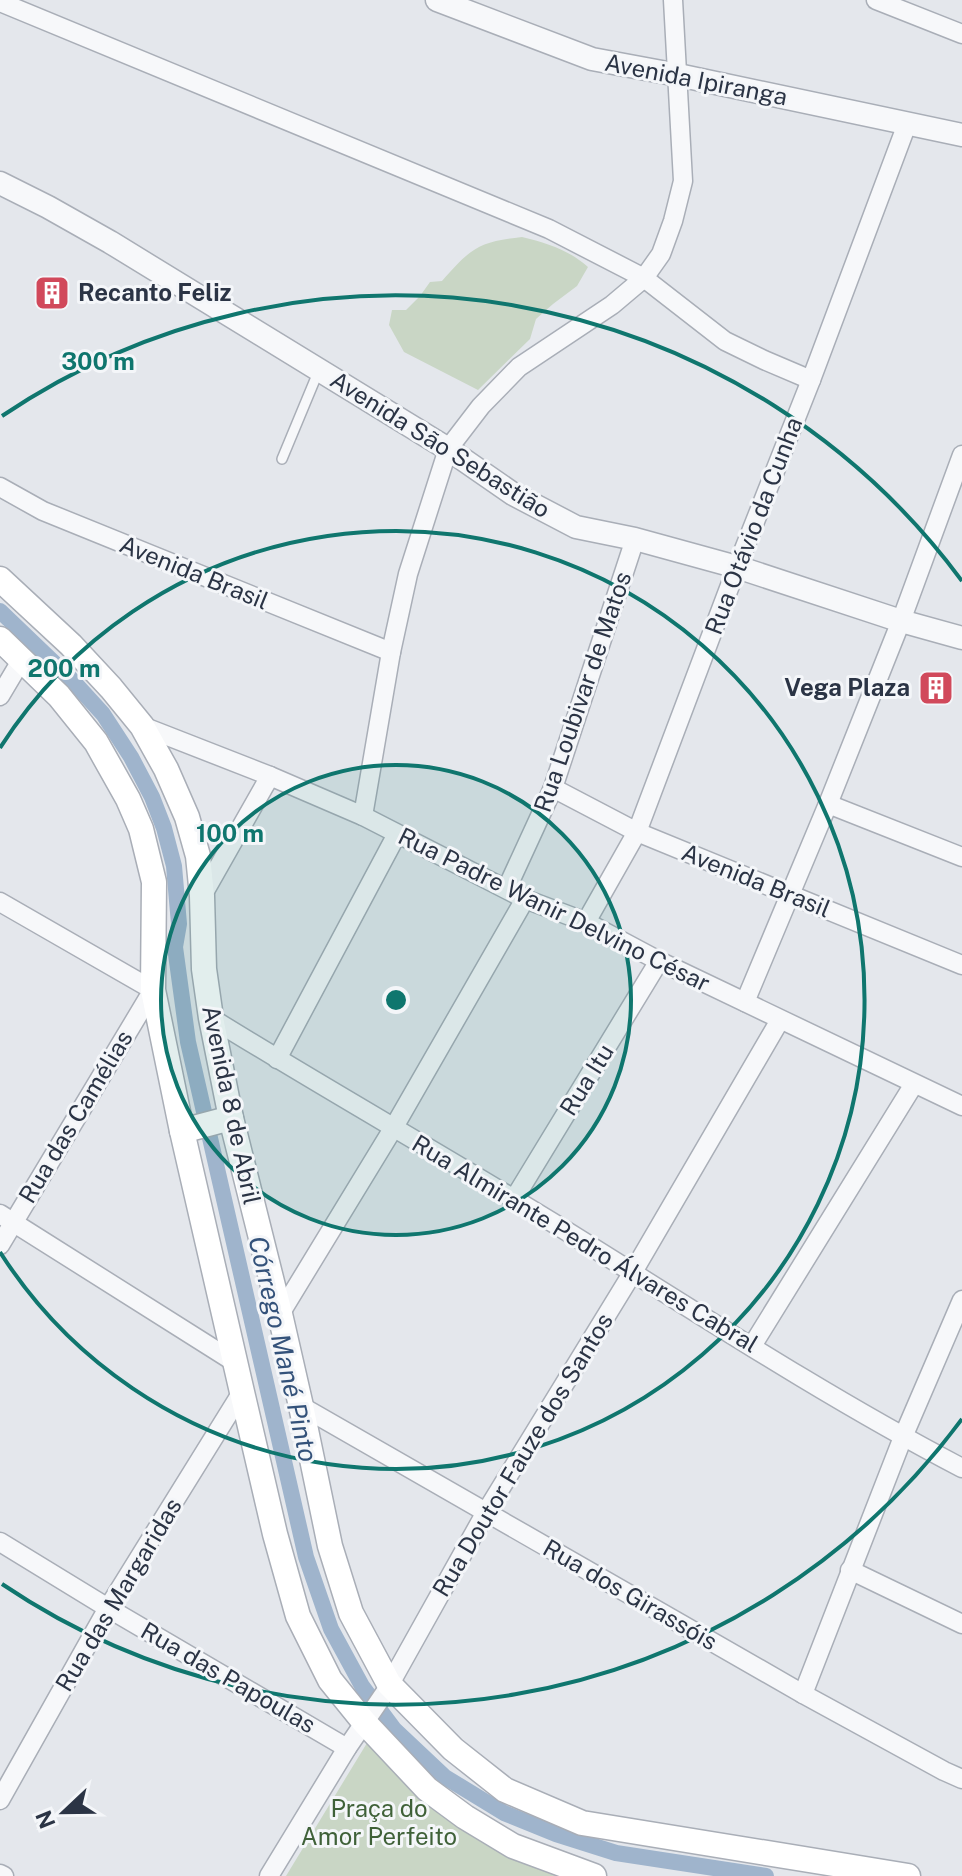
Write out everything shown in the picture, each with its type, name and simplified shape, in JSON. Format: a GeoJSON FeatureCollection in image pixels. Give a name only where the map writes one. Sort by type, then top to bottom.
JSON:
{"type":"FeatureCollection","features":[{"type":"Feature","properties":{"kind":"main road","name":"Avenida 8 de Abril"},"geometry":{"type":"LineString","coordinates":[[0,579],[71,645],[142,726],[166,769],[187,817],[198,856],[204,969],[211,1018],[206,1125],[236,1363],[275,1534],[298,1616],[330,1680],[427,1789],[513,1846],[594,1876]]}},
{"type":"Feature","properties":{"kind":"main road","name":"Avenida 8 de Abril"},"geometry":{"type":"LineString","coordinates":[[0,639],[59,696],[96,742],[118,779],[141,829],[154,882],[153,990],[280,1314],[330,1546],[351,1613],[388,1687],[453,1749],[505,1790],[582,1823],[908,1876]]}},
{"type":"Feature","properties":{"kind":"street","name":"Avenida Ipiranga"},"geometry":{"type":"LineString","coordinates":[[437,0],[592,59],[962,135]]}},
{"type":"Feature","properties":{"kind":"street"},"geometry":{"type":"LineString","coordinates":[[363,816],[391,652],[408,574],[448,449],[481,406],[519,367],[612,305],[644,278],[661,254],[683,181],[673,0]]}},
{"type":"Feature","properties":{"kind":"street"},"geometry":{"type":"LineString","coordinates":[[877,0],[962,34]]}},
{"type":"Feature","properties":{"kind":"street"},"geometry":{"type":"LineString","coordinates":[[0,2],[549,229],[644,278],[725,341],[811,380]]}},
{"type":"Feature","properties":{"kind":"street","name":"Rua Otávio da Cunha"},"geometry":{"type":"LineString","coordinates":[[586,922],[637,832],[907,124]]}},
{"type":"Feature","properties":{"kind":"street","name":"Avenida São Sebastião"},"geometry":{"type":"LineString","coordinates":[[0,183],[110,242],[448,449],[513,494],[576,527],[635,539],[737,567],[962,638]]}},
{"type":"Feature","properties":{"kind":"street"},"geometry":{"type":"LineString","coordinates":[[745,1002],[901,621],[962,455]]}},
{"type":"Feature","properties":{"kind":"street","name":"Avenida Brasil"},"geometry":{"type":"LineString","coordinates":[[0,487],[43,511],[391,652]]}},
{"type":"Feature","properties":{"kind":"street","name":"Rua Loubivar de Matos"},"geometry":{"type":"LineString","coordinates":[[507,888],[553,788],[635,539]]}},
{"type":"Feature","properties":{"kind":"street"},"geometry":{"type":"LineString","coordinates":[[0,696],[22,659]]}},
{"type":"Feature","properties":{"kind":"street","name":"Rua Padre Wanir Delvino César"},"geometry":{"type":"LineString","coordinates":[[142,726],[363,816],[525,899],[586,922],[659,961],[962,1106]]}},
{"type":"Feature","properties":{"kind":"street"},"geometry":{"type":"LineString","coordinates":[[202,896],[270,776]]}},
{"type":"Feature","properties":{"kind":"street","name":"Avenida Brasil"},"geometry":{"type":"LineString","coordinates":[[553,788],[637,832],[962,965]]}},
{"type":"Feature","properties":{"kind":"street"},"geometry":{"type":"LineString","coordinates":[[828,804],[962,857]]}},
{"type":"Feature","properties":{"kind":"street"},"geometry":{"type":"LineString","coordinates":[[277,1059],[397,834]]}},
{"type":"Feature","properties":{"kind":"street"},"geometry":{"type":"LineString","coordinates":[[280,1314],[394,1127],[525,899]]}},
{"type":"Feature","properties":{"kind":"street"},"geometry":{"type":"LineString","coordinates":[[0,902],[153,990]]}},
{"type":"Feature","properties":{"kind":"street","name":"Rua Itu"},"geometry":{"type":"LineString","coordinates":[[514,1199],[659,961]]}},
{"type":"Feature","properties":{"kind":"street","name":"Rua das Camélias"},"geometry":{"type":"LineString","coordinates":[[0,1245],[7,1218],[153,990]]}},
{"type":"Feature","properties":{"kind":"street","name":"Rua Almirante Pedro Álvares Cabral"},"geometry":{"type":"LineString","coordinates":[[211,1018],[903,1437],[962,1468]]}},
{"type":"Feature","properties":{"kind":"street","name":"Rua Doutor Fauze dos Santos"},"geometry":{"type":"LineString","coordinates":[[366,1718],[388,1687],[486,1512],[633,1272],[780,1020]]}},
{"type":"Feature","properties":{"kind":"street"},"geometry":{"type":"LineString","coordinates":[[752,1346],[914,1084]]}},
{"type":"Feature","properties":{"kind":"street"},"geometry":{"type":"LineString","coordinates":[[7,1218],[236,1363]]}},
{"type":"Feature","properties":{"kind":"street"},"geometry":{"type":"LineString","coordinates":[[803,1694],[903,1437],[962,1300]]}},
{"type":"Feature","properties":{"kind":"street","name":"Rua das Margaridas"},"geometry":{"type":"LineString","coordinates":[[0,1800],[108,1608],[242,1392]]}},
{"type":"Feature","properties":{"kind":"street","name":"Rua dos Girassóis"},"geometry":{"type":"LineString","coordinates":[[301,1406],[803,1694],[962,1779]]}},
{"type":"Feature","properties":{"kind":"street","name":"Rua das Papoulas"},"geometry":{"type":"LineString","coordinates":[[0,1542],[347,1748]]}},
{"type":"Feature","properties":{"kind":"street"},"geometry":{"type":"LineString","coordinates":[[850,1570],[962,1624]]}},
{"type":"Feature","properties":{"kind":"street"},"geometry":{"type":"LineString","coordinates":[[269,1876],[366,1718]]}},
{"type":"Feature","properties":{"kind":"lane"},"geometry":{"type":"LineString","coordinates":[[282,459],[319,370]]}},
{"type":"Feature","properties":{"kind":"green space"},"geometry":{"type":"Polygon","coordinates":[[[522,237],[557,248],[588,267],[577,286],[536,319],[530,339],[478,390],[404,352],[389,325],[392,310],[406,310],[430,282],[442,281],[476,248],[522,237]]]}},
{"type":"Feature","properties":{"kind":"green space","name":"Praça do Amor Perfeito"},"geometry":{"type":"Polygon","coordinates":[[[371,1740],[419,1788],[573,1876],[286,1876],[371,1740]]]}},
{"type":"Feature","properties":{"kind":"waterway","name":"Córrego Mané Pinto"},"geometry":{"type":"LineString","coordinates":[[0,611],[103,714],[131,757],[164,828],[174,866],[179,924],[175,947],[188,1042],[306,1557],[331,1629],[362,1686],[394,1729],[445,1777],[504,1813],[616,1853],[766,1876]]}},
{"type":"Feature","properties":{"kind":"place","name":"Recanto Feliz"},"geometry":{"type":"Point","coordinates":[52,293]}},
{"type":"Feature","properties":{"kind":"place","name":"Vega Plaza"},"geometry":{"type":"Point","coordinates":[936,688]}}]}
